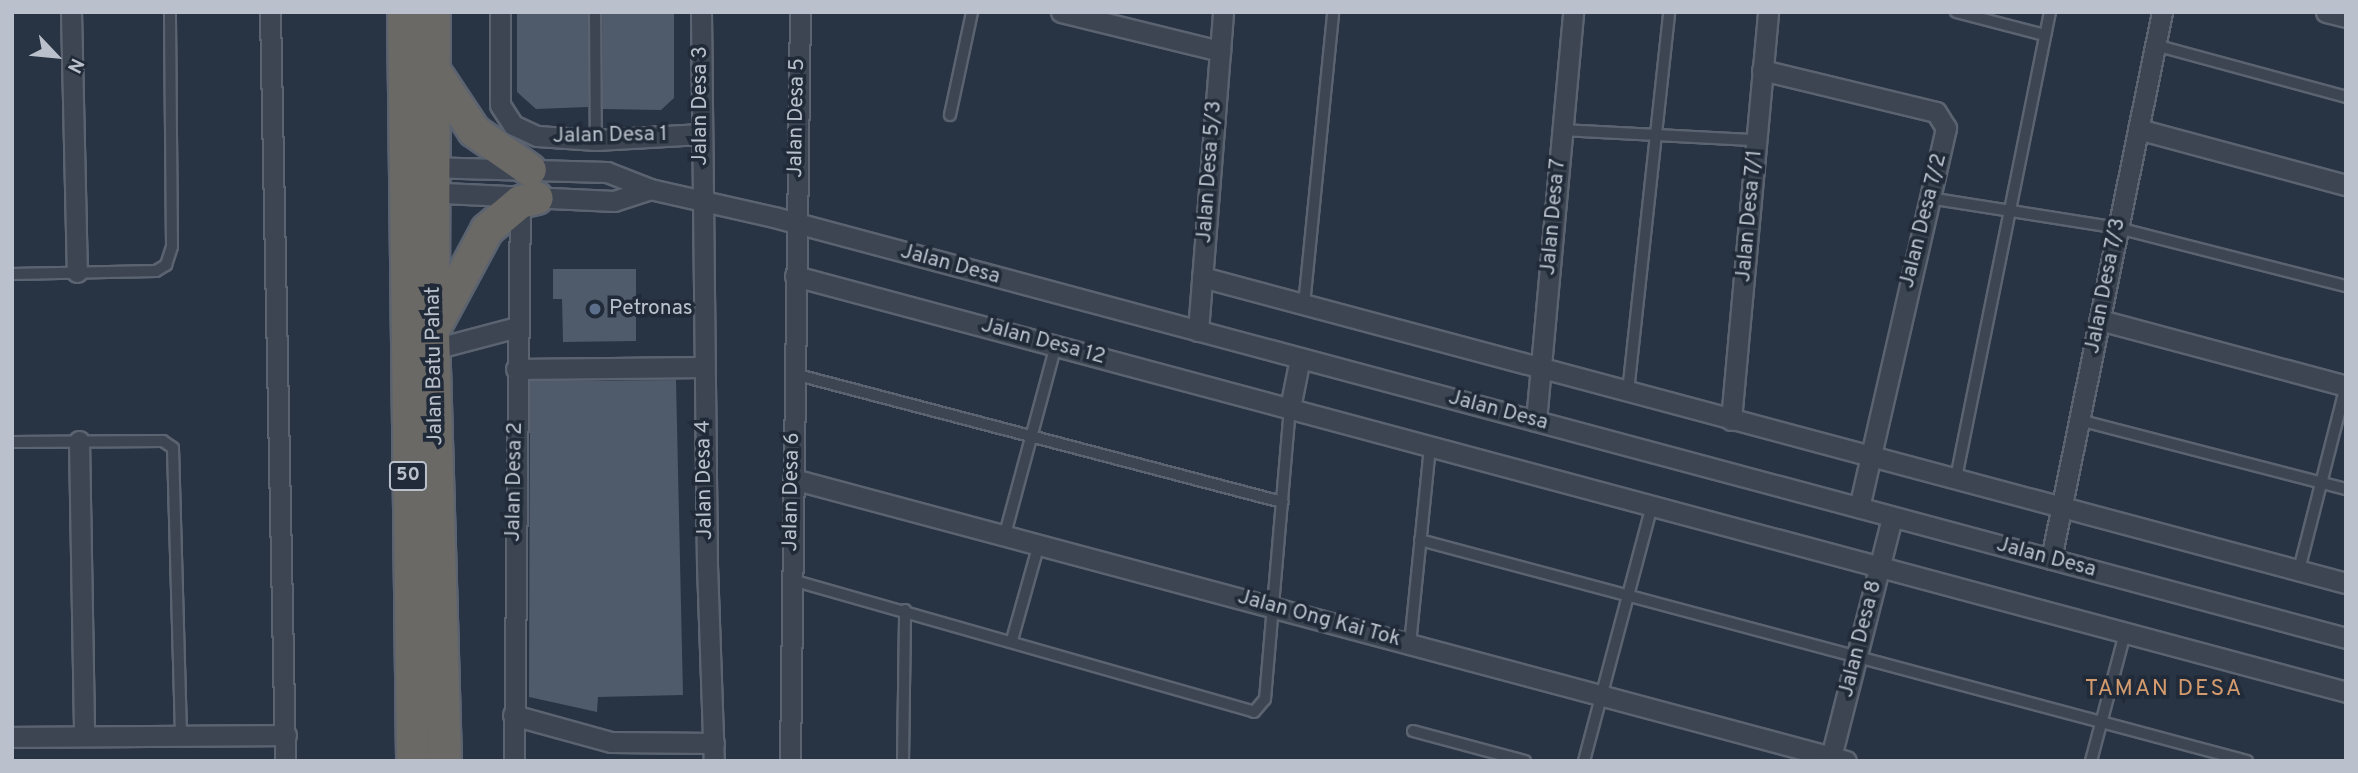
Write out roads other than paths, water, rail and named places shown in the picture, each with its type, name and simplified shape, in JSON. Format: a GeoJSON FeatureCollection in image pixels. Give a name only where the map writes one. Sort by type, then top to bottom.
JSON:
{"type":"FeatureCollection","features":[{"type":"Feature","properties":{"kind":"highway","name":"Jalan Batu Pahat"},"geometry":{"type":"LineString","coordinates":[[404,12],[434,340],[445,761]]}},
{"type":"Feature","properties":{"kind":"highway","name":"Jalan Batu Pahat"},"geometry":{"type":"LineString","coordinates":[[413,761],[419,180],[434,71],[434,12]]}},
{"type":"Feature","properties":{"kind":"highway"},"geometry":{"type":"LineString","coordinates":[[434,71],[474,131],[529,190],[487,230],[474,249],[434,340]]}},
{"type":"Feature","properties":{"kind":"street"},"geometry":{"type":"LineString","coordinates":[[71,12],[78,272]]}},
{"type":"Feature","properties":{"kind":"street"},"geometry":{"type":"LineString","coordinates":[[270,12],[285,761]]}},
{"type":"Feature","properties":{"kind":"street","name":"Jalan Desa 1"},"geometry":{"type":"LineString","coordinates":[[500,12],[500,105],[513,125],[537,136],[596,140],[701,134]]}},
{"type":"Feature","properties":{"kind":"street","name":"Jalan Desa 3"},"geometry":{"type":"LineString","coordinates":[[701,12],[701,134],[709,201]]}},
{"type":"Feature","properties":{"kind":"street","name":"Jalan Desa 5"},"geometry":{"type":"LineString","coordinates":[[795,223],[800,12]]}},
{"type":"Feature","properties":{"kind":"street"},"geometry":{"type":"LineString","coordinates":[[1061,12],[1220,51]]}},
{"type":"Feature","properties":{"kind":"street","name":"Jalan Desa 5/3"},"geometry":{"type":"LineString","coordinates":[[1198,331],[1223,12]]}},
{"type":"Feature","properties":{"kind":"street","name":"Jalan Desa 7"},"geometry":{"type":"LineString","coordinates":[[1536,421],[1573,12]]}},
{"type":"Feature","properties":{"kind":"street","name":"Jalan Desa 7/1"},"geometry":{"type":"LineString","coordinates":[[1731,420],[1768,12]]}},
{"type":"Feature","properties":{"kind":"street","name":"Jalan Desa 7/3"},"geometry":{"type":"LineString","coordinates":[[2051,559],[2162,12]]}},
{"type":"Feature","properties":{"kind":"street"},"geometry":{"type":"LineString","coordinates":[[2326,12],[2346,17]]}},
{"type":"Feature","properties":{"kind":"street","name":"Jalan Desa 7/2"},"geometry":{"type":"LineString","coordinates":[[1762,69],[1936,112],[1946,128],[1858,507]]}},
{"type":"Feature","properties":{"kind":"street"},"geometry":{"type":"LineString","coordinates":[[2138,129],[2346,185]]}},
{"type":"Feature","properties":{"kind":"street","name":"Jalan Desa"},"geometry":{"type":"LineString","coordinates":[[419,180],[529,190],[607,172],[650,188],[774,217],[2346,638]]}},
{"type":"Feature","properties":{"kind":"street","name":"Jalan Desa"},"geometry":{"type":"LineString","coordinates":[[419,180],[614,201],[650,188]]}},
{"type":"Feature","properties":{"kind":"street","name":"Jalan Desa 2"},"geometry":{"type":"LineString","coordinates":[[514,761],[517,327],[529,190]]}},
{"type":"Feature","properties":{"kind":"street","name":"Jalan Desa 4"},"geometry":{"type":"LineString","coordinates":[[709,201],[704,367],[714,752]]}},
{"type":"Feature","properties":{"kind":"street","name":"Jalan Desa 6"},"geometry":{"type":"LineString","coordinates":[[790,761],[795,223]]}},
{"type":"Feature","properties":{"kind":"street","name":"Jalan Desa 12"},"geometry":{"type":"LineString","coordinates":[[795,276],[1290,408]]}},
{"type":"Feature","properties":{"kind":"street"},"geometry":{"type":"LineString","coordinates":[[1202,277],[2346,583]]}},
{"type":"Feature","properties":{"kind":"street"},"geometry":{"type":"LineString","coordinates":[[2100,320],[2346,386]]}},
{"type":"Feature","properties":{"kind":"street"},"geometry":{"type":"LineString","coordinates":[[434,340],[517,327]]}},
{"type":"Feature","properties":{"kind":"street"},"geometry":{"type":"LineString","coordinates":[[1300,358],[1290,408],[2346,692]]}},
{"type":"Feature","properties":{"kind":"street"},"geometry":{"type":"LineString","coordinates":[[516,369],[704,367]]}},
{"type":"Feature","properties":{"kind":"street"},"geometry":{"type":"LineString","coordinates":[[79,441],[84,735]]}},
{"type":"Feature","properties":{"kind":"street","name":"Jalan Ong Kai Tok"},"geometry":{"type":"LineString","coordinates":[[793,479],[1836,759]]}},
{"type":"Feature","properties":{"kind":"street","name":"Jalan Desa 8"},"geometry":{"type":"LineString","coordinates":[[1836,759],[1857,656],[1892,517]]}},
{"type":"Feature","properties":{"kind":"street"},"geometry":{"type":"LineString","coordinates":[[513,715],[611,742],[714,752]]}},
{"type":"Feature","properties":{"kind":"street"},"geometry":{"type":"LineString","coordinates":[[12,737],[286,735]]}},
{"type":"Feature","properties":{"kind":"lane"},"geometry":{"type":"LineString","coordinates":[[12,274],[156,271],[171,256],[170,12]]}},
{"type":"Feature","properties":{"kind":"lane"},"geometry":{"type":"LineString","coordinates":[[595,12],[596,140]]}},
{"type":"Feature","properties":{"kind":"lane"},"geometry":{"type":"LineString","coordinates":[[950,116],[972,12]]}},
{"type":"Feature","properties":{"kind":"lane"},"geometry":{"type":"LineString","coordinates":[[1304,305],[1333,12]]}},
{"type":"Feature","properties":{"kind":"lane"},"geometry":{"type":"LineString","coordinates":[[1629,392],[1669,12]]}},
{"type":"Feature","properties":{"kind":"lane"},"geometry":{"type":"LineString","coordinates":[[1956,12],[2045,35]]}},
{"type":"Feature","properties":{"kind":"lane"},"geometry":{"type":"LineString","coordinates":[[1956,478],[2050,12]]}},
{"type":"Feature","properties":{"kind":"lane"},"geometry":{"type":"LineString","coordinates":[[2155,45],[2346,97]]}},
{"type":"Feature","properties":{"kind":"lane"},"geometry":{"type":"LineString","coordinates":[[1562,130],[1756,139]]}},
{"type":"Feature","properties":{"kind":"lane"},"geometry":{"type":"LineString","coordinates":[[1928,198],[2118,228],[2346,286]]}},
{"type":"Feature","properties":{"kind":"lane"},"geometry":{"type":"LineString","coordinates":[[1005,534],[1056,345]]}},
{"type":"Feature","properties":{"kind":"lane"},"geometry":{"type":"LineString","coordinates":[[794,374],[1282,502]]}},
{"type":"Feature","properties":{"kind":"lane"},"geometry":{"type":"LineString","coordinates":[[2299,570],[2346,386]]}},
{"type":"Feature","properties":{"kind":"lane"},"geometry":{"type":"LineString","coordinates":[[792,580],[1012,640],[1254,712],[1265,699],[1290,408]]}},
{"type":"Feature","properties":{"kind":"lane"},"geometry":{"type":"LineString","coordinates":[[2079,420],[2346,489]]}},
{"type":"Feature","properties":{"kind":"lane"},"geometry":{"type":"LineString","coordinates":[[12,442],[163,441],[173,448],[181,734]]}},
{"type":"Feature","properties":{"kind":"lane"},"geometry":{"type":"LineString","coordinates":[[1410,644],[1430,446]]}},
{"type":"Feature","properties":{"kind":"lane"},"geometry":{"type":"LineString","coordinates":[[1584,761],[1652,506]]}},
{"type":"Feature","properties":{"kind":"lane"},"geometry":{"type":"LineString","coordinates":[[1420,540],[2248,761]]}},
{"type":"Feature","properties":{"kind":"lane"},"geometry":{"type":"LineString","coordinates":[[1012,640],[1039,544]]}},
{"type":"Feature","properties":{"kind":"lane"},"geometry":{"type":"LineString","coordinates":[[903,761],[905,610]]}},
{"type":"Feature","properties":{"kind":"lane"},"geometry":{"type":"LineString","coordinates":[[2091,761],[2125,633]]}},
{"type":"Feature","properties":{"kind":"lane"},"geometry":{"type":"LineString","coordinates":[[1413,731],[1525,761]]}},
{"type":"Feature","properties":{"kind":"place","name":"Petronas"},"geometry":{"type":"Point","coordinates":[595,309]}},
{"type":"Feature","properties":{"kind":"district","name":"TAMAN DESA"},"geometry":{"type":"Point","coordinates":[2164,690]}}]}
